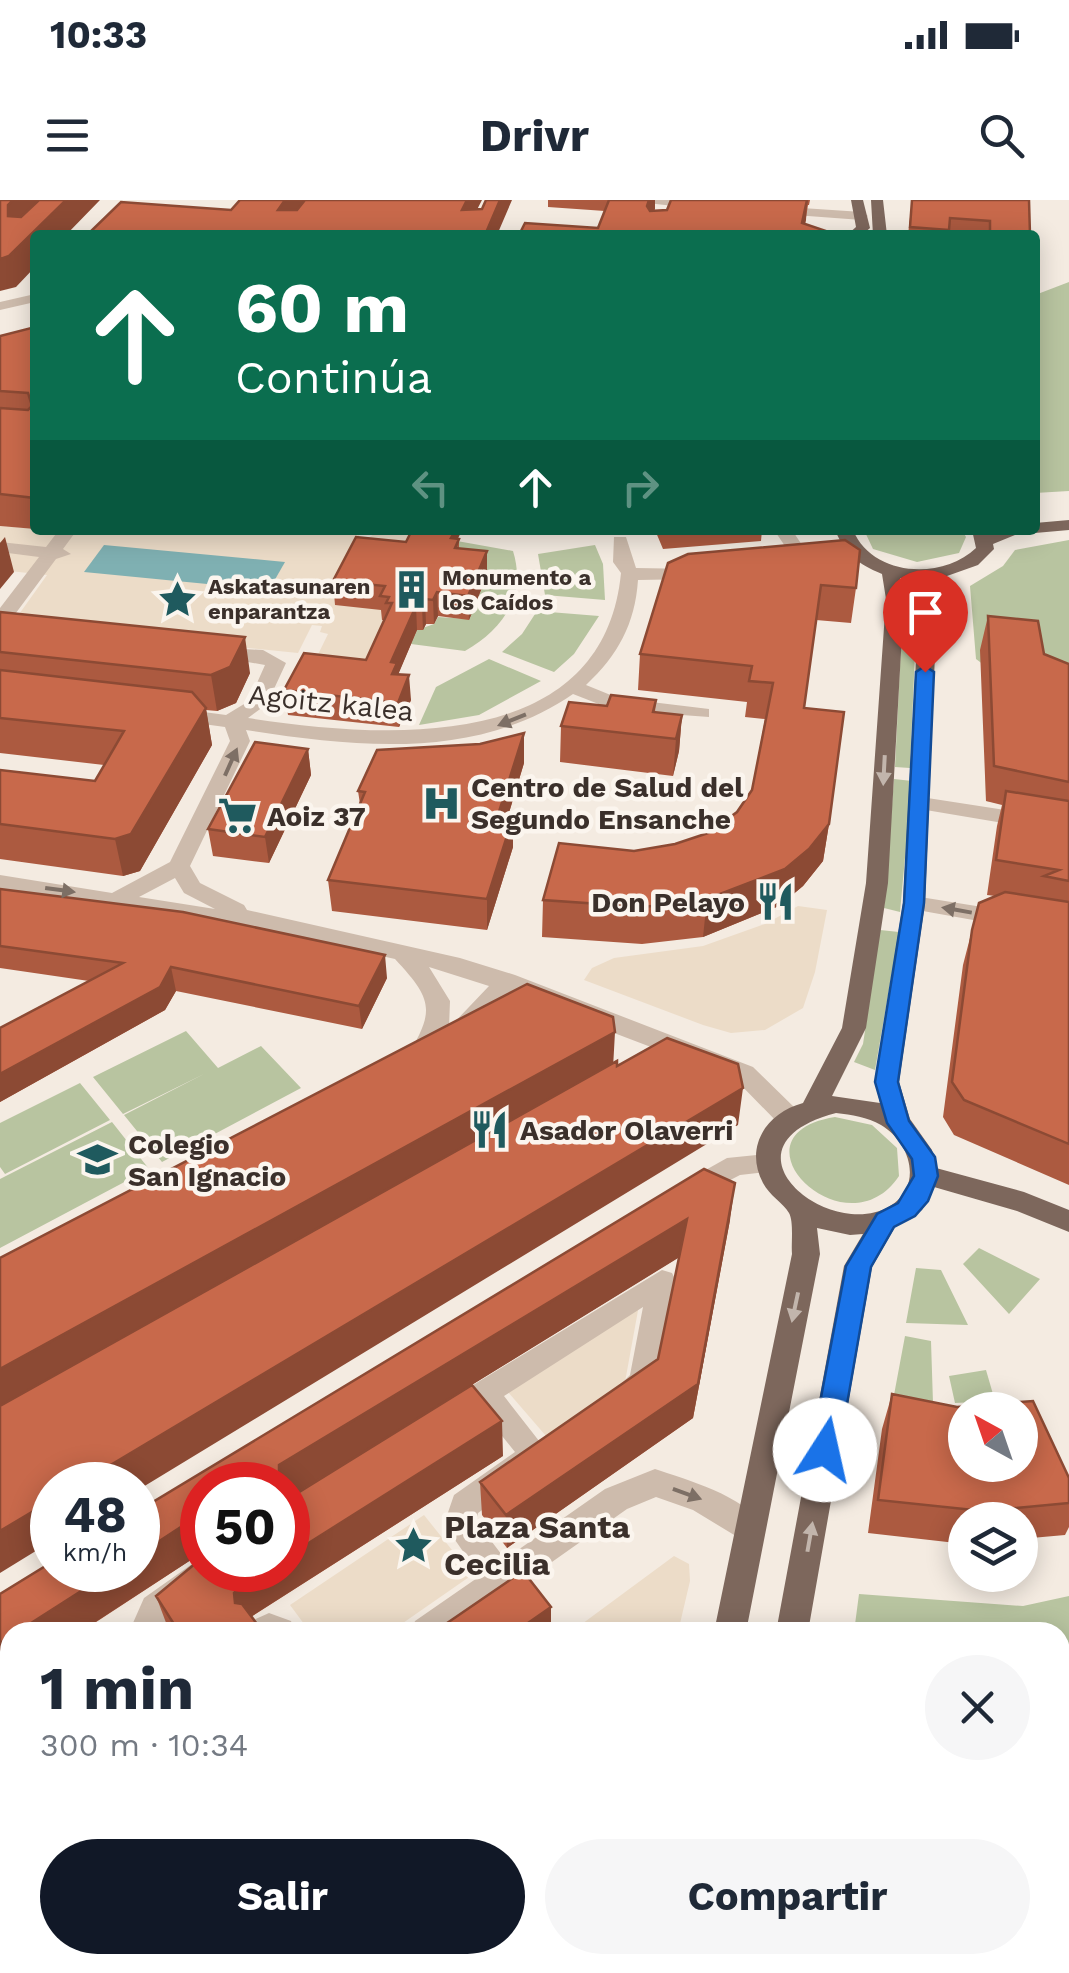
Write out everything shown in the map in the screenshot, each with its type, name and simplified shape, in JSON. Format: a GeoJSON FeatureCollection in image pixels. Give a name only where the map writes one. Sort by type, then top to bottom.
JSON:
{"type":"FeatureCollection","features":[{"type":"Feature","properties":{"kind":"main road"},"geometry":{"type":"LineString","coordinates":[[858,200],[860,230]]}},
{"type":"Feature","properties":{"kind":"main road"},"geometry":{"type":"LineString","coordinates":[[877,200],[880,230]]}},
{"type":"Feature","properties":{"kind":"main road"},"geometry":{"type":"LineString","coordinates":[[1040,516],[1069,513]]}},
{"type":"Feature","properties":{"kind":"main road"},"geometry":{"type":"LineString","coordinates":[[1040,528],[1069,525]]}},
{"type":"Feature","properties":{"kind":"main road"},"geometry":{"type":"LineString","coordinates":[[864,558],[890,569],[939,573],[979,558],[984,535]]}},
{"type":"Feature","properties":{"kind":"main road"},"geometry":{"type":"LineString","coordinates":[[814,1106],[854,1028],[878,883],[894,600],[890,569]]}},
{"type":"Feature","properties":{"kind":"main road"},"geometry":{"type":"LineString","coordinates":[[898,1123],[854,1105],[814,1106],[788,1117],[770,1138],[766,1164],[778,1190],[802,1211],[828,1222],[858,1225],[885,1220],[906,1210],[920,1194],[926,1176],[924,1157],[898,1123],[887,1082],[914,903],[928,604],[939,573]]}},
{"type":"Feature","properties":{"kind":"main road"},"geometry":{"type":"LineString","coordinates":[[926,1176],[1024,1202],[1069,1222]]}},
{"type":"Feature","properties":{"kind":"main road"},"geometry":{"type":"LineString","coordinates":[[732,1622],[806,1254],[802,1211]]}},
{"type":"Feature","properties":{"kind":"main road"},"geometry":{"type":"LineString","coordinates":[[794,1622],[858,1266],[885,1220]]}},
{"type":"Feature","properties":{"kind":"street"},"geometry":{"type":"LineString","coordinates":[[625,200],[722,207]]}},
{"type":"Feature","properties":{"kind":"street"},"geometry":{"type":"LineString","coordinates":[[662,219],[668,203]]}},
{"type":"Feature","properties":{"kind":"street"},"geometry":{"type":"LineString","coordinates":[[759,209],[862,216]]}},
{"type":"Feature","properties":{"kind":"street"},"geometry":{"type":"LineString","coordinates":[[0,306],[30,299]]}},
{"type":"Feature","properties":{"kind":"street"},"geometry":{"type":"LineString","coordinates":[[22,631],[0,625],[57,553],[66,535]]}},
{"type":"Feature","properties":{"kind":"street","name":"Agoitz kalea"},"geometry":{"type":"LineString","coordinates":[[616,536],[637,560],[660,566]]}},
{"type":"Feature","properties":{"kind":"street","name":"Agoitz kalea"},"geometry":{"type":"LineString","coordinates":[[179,866],[240,742],[232,720],[372,739],[428,740],[486,731],[538,709],[572,686],[620,634],[630,573],[622,562],[616,536]]}},
{"type":"Feature","properties":{"kind":"street"},"geometry":{"type":"LineString","coordinates":[[0,547],[57,553]]}},
{"type":"Feature","properties":{"kind":"street"},"geometry":{"type":"LineString","coordinates":[[811,549],[864,558]]}},
{"type":"Feature","properties":{"kind":"street"},"geometry":{"type":"LineString","coordinates":[[660,566],[713,567],[658,577],[630,573],[660,566]]}},
{"type":"Feature","properties":{"kind":"street"},"geometry":{"type":"LineString","coordinates":[[152,712],[232,720],[257,704],[276,663],[263,656],[190,649]]}},
{"type":"Feature","properties":{"kind":"street"},"geometry":{"type":"LineString","coordinates":[[572,686],[614,704],[702,714]]}},
{"type":"Feature","properties":{"kind":"street"},"geometry":{"type":"LineString","coordinates":[[920,802],[1069,827]]}},
{"type":"Feature","properties":{"kind":"street"},"geometry":{"type":"LineString","coordinates":[[120,898],[179,866],[204,897],[249,918]]}},
{"type":"Feature","properties":{"kind":"street"},"geometry":{"type":"LineString","coordinates":[[0,882],[120,898],[209,916],[249,918],[401,950],[507,981],[744,1073],[788,1117]]}},
{"type":"Feature","properties":{"kind":"street"},"geometry":{"type":"LineString","coordinates":[[914,903],[1069,929]]}},
{"type":"Feature","properties":{"kind":"street"},"geometry":{"type":"LineString","coordinates":[[401,950],[428,978],[442,1014],[434,1040],[407,1065],[449,1044],[507,981]]}},
{"type":"Feature","properties":{"kind":"street"},"geometry":{"type":"LineString","coordinates":[[641,1068],[668,1043]]}},
{"type":"Feature","properties":{"kind":"street"},"geometry":{"type":"LineString","coordinates":[[669,1203],[736,1166],[766,1164]]}},
{"type":"Feature","properties":{"kind":"street"},"geometry":{"type":"LineString","coordinates":[[435,1424],[662,1281],[643,1382],[598,1412]]}},
{"type":"Feature","properties":{"kind":"street"},"geometry":{"type":"LineString","coordinates":[[484,1393],[544,1449],[464,1505],[460,1524],[502,1580]]}},
{"type":"Feature","properties":{"kind":"street"},"geometry":{"type":"LineString","coordinates":[[441,1622],[616,1499],[655,1483],[703,1500],[749,1530]]}},
{"type":"Feature","properties":{"kind":"street"},"geometry":{"type":"LineString","coordinates":[[149,1622],[155,1608],[180,1590]]}},
{"type":"Feature","properties":{"kind":"green space"},"geometry":{"type":"Polygon","coordinates":[[[1069,282],[1069,491],[1040,493],[1040,293],[1069,282]]]}},
{"type":"Feature","properties":{"kind":"green space"},"geometry":{"type":"Polygon","coordinates":[[[866,535],[966,537],[959,553],[917,562],[873,549],[866,535]]]}},
{"type":"Feature","properties":{"kind":"green space"},"geometry":{"type":"Polygon","coordinates":[[[1069,540],[1069,815],[986,801],[984,665],[976,659],[970,586],[1003,566],[1015,550],[1069,540]]]}},
{"type":"Feature","properties":{"kind":"green space"},"geometry":{"type":"Polygon","coordinates":[[[457,541],[513,551],[517,567],[514,597],[501,622],[465,651],[411,644],[417,630],[434,624],[438,617],[469,619],[487,576],[456,572],[457,541]]]}},
{"type":"Feature","properties":{"kind":"green space"},"geometry":{"type":"Polygon","coordinates":[[[595,545],[603,564],[605,600],[545,595],[538,554],[595,545]]]}},
{"type":"Feature","properties":{"kind":"green space"},"geometry":{"type":"Polygon","coordinates":[[[903,606],[917,607],[910,768],[895,767],[903,606]]]}},
{"type":"Feature","properties":{"kind":"green space"},"geometry":{"type":"Polygon","coordinates":[[[537,611],[599,616],[574,654],[554,672],[502,652],[522,634],[537,611]]]}},
{"type":"Feature","properties":{"kind":"green space"},"geometry":{"type":"Polygon","coordinates":[[[489,659],[541,681],[479,715],[419,725],[436,687],[489,659]]]}},
{"type":"Feature","properties":{"kind":"green space"},"geometry":{"type":"Polygon","coordinates":[[[894,779],[912,781],[900,912],[884,908],[894,779]]]}},
{"type":"Feature","properties":{"kind":"green space"},"geometry":{"type":"Polygon","coordinates":[[[880,930],[899,932],[875,1070],[854,1062],[863,1044],[880,930]]]}},
{"type":"Feature","properties":{"kind":"green space"},"geometry":{"type":"Polygon","coordinates":[[[186,1031],[218,1068],[261,1046],[301,1088],[162,1162],[124,1115],[204,1074],[123,1114],[93,1077],[186,1031]]]}},
{"type":"Feature","properties":{"kind":"green space"},"geometry":{"type":"Polygon","coordinates":[[[80,1083],[110,1120],[5,1174],[0,1167],[0,1123],[80,1083]]]}},
{"type":"Feature","properties":{"kind":"green space"},"geometry":{"type":"Polygon","coordinates":[[[835,1117],[872,1125],[897,1148],[899,1176],[876,1197],[851,1203],[826,1197],[805,1183],[792,1165],[790,1145],[803,1128],[835,1117]]]}},
{"type":"Feature","properties":{"kind":"green space"},"geometry":{"type":"Polygon","coordinates":[[[112,1122],[149,1169],[0,1248],[0,1179],[112,1122]]]}},
{"type":"Feature","properties":{"kind":"green space"},"geometry":{"type":"Polygon","coordinates":[[[979,1248],[1040,1279],[1009,1314],[963,1264],[979,1248]]]}},
{"type":"Feature","properties":{"kind":"green space"},"geometry":{"type":"Polygon","coordinates":[[[916,1268],[941,1270],[968,1325],[906,1323],[916,1268]]]}},
{"type":"Feature","properties":{"kind":"green space"},"geometry":{"type":"Polygon","coordinates":[[[905,1336],[931,1341],[933,1403],[894,1395],[905,1336]]]}},
{"type":"Feature","properties":{"kind":"green space"},"geometry":{"type":"Polygon","coordinates":[[[986,1370],[992,1392],[953,1392],[949,1376],[986,1370]]]}},
{"type":"Feature","properties":{"kind":"green space"},"geometry":{"type":"Polygon","coordinates":[[[859,1594],[1023,1606],[1069,1596],[1069,1622],[855,1622],[859,1594]]]}},
{"type":"Feature","properties":{"kind":"shaded area","name":"Askatasunaren enparantza"},"geometry":{"type":"Polygon","coordinates":[[[0,526],[30,528],[30,535],[359,535],[357,539],[363,541],[373,535],[436,535],[386,610],[390,621],[368,684],[307,677],[328,634],[320,632],[322,626],[312,625],[298,653],[12,624],[47,575],[0,570],[0,526]]]}},
{"type":"Feature","properties":{"kind":"shaded area"},"geometry":{"type":"Polygon","coordinates":[[[798,906],[827,910],[815,972],[803,1008],[765,1030],[731,1033],[584,980],[592,968],[614,958],[703,946],[765,924],[798,906]]]}},
{"type":"Feature","properties":{"kind":"shaded area","name":"Plaza Santa Cecilia"},"geometry":{"type":"Polygon","coordinates":[[[639,1305],[625,1382],[546,1436],[508,1392],[639,1305]]]}},
{"type":"Feature","properties":{"kind":"shaded area","name":"Plaza Santa Cecilia"},"geometry":{"type":"Polygon","coordinates":[[[424,1515],[472,1575],[404,1622],[303,1622],[290,1605],[424,1515]]]}},
{"type":"Feature","properties":{"kind":"shaded area"},"geometry":{"type":"Polygon","coordinates":[[[674,1556],[689,1564],[690,1581],[680,1622],[585,1622],[674,1556]]]}},
{"type":"Feature","properties":{"kind":"water"},"geometry":{"type":"Polygon","coordinates":[[[104,545],[285,562],[269,590],[84,572],[104,545]]]}},
{"type":"Feature","properties":{"kind":"building"},"geometry":{"type":"Polygon","coordinates":[[[0,200],[13,200],[8,205],[8,216],[21,217],[39,200],[66,200],[35,230],[30,230],[30,235],[9,256],[0,259],[0,200]]]}},
{"type":"Feature","properties":{"kind":"building"},"geometry":{"type":"Polygon","coordinates":[[[240,200],[285,200],[278,210],[297,210],[305,200],[467,200],[462,210],[482,209],[486,200],[500,200],[487,230],[92,230],[121,202],[231,210],[240,200]]]}},
{"type":"Feature","properties":{"kind":"building"},"geometry":{"type":"Polygon","coordinates":[[[609,200],[649,200],[650,211],[667,210],[671,200],[807,200],[802,223],[823,230],[522,230],[525,223],[598,228],[609,200]]]}},
{"type":"Feature","properties":{"kind":"building"},"geometry":{"type":"Polygon","coordinates":[[[912,200],[1029,200],[1030,230],[990,230],[990,221],[950,218],[949,230],[910,227],[912,200]]]}},
{"type":"Feature","properties":{"kind":"building"},"geometry":{"type":"Polygon","coordinates":[[[30,328],[30,400],[28,393],[0,391],[0,336],[30,328]]]}},
{"type":"Feature","properties":{"kind":"building"},"geometry":{"type":"Polygon","coordinates":[[[0,408],[28,410],[30,497],[0,494],[0,408]]]}},
{"type":"Feature","properties":{"kind":"building"},"geometry":{"type":"Polygon","coordinates":[[[410,535],[453,535],[451,538],[459,539],[455,548],[487,551],[468,596],[437,592],[433,600],[425,599],[422,606],[416,606],[391,662],[397,663],[392,674],[409,675],[398,703],[284,690],[304,653],[366,660],[392,603],[386,603],[389,597],[380,596],[385,586],[333,581],[356,537],[406,542],[410,535]]]}},
{"type":"Feature","properties":{"kind":"building"},"geometry":{"type":"Polygon","coordinates":[[[845,540],[860,550],[856,588],[821,585],[804,708],[844,712],[829,824],[809,849],[785,869],[707,899],[644,907],[543,900],[559,843],[634,851],[675,844],[708,833],[737,812],[752,790],[773,683],[749,681],[752,666],[640,654],[668,563],[688,554],[845,540]]]}},
{"type":"Feature","properties":{"kind":"building"},"geometry":{"type":"Polygon","coordinates":[[[0,612],[245,637],[230,667],[211,675],[0,652],[0,612]]]}},
{"type":"Feature","properties":{"kind":"building"},"geometry":{"type":"Polygon","coordinates":[[[988,616],[1038,621],[1044,654],[1069,664],[1069,782],[994,766],[988,616]]]}},
{"type":"Feature","properties":{"kind":"building"},"geometry":{"type":"Polygon","coordinates":[[[0,670],[192,692],[206,708],[131,834],[115,839],[0,824],[0,770],[95,781],[124,731],[0,718],[0,670]]]}},
{"type":"Feature","properties":{"kind":"building"},"geometry":{"type":"Polygon","coordinates":[[[611,695],[656,700],[653,712],[682,715],[676,739],[561,726],[569,702],[607,706],[611,695]]]}},
{"type":"Feature","properties":{"kind":"building"},"geometry":{"type":"Polygon","coordinates":[[[524,733],[498,815],[513,817],[487,899],[328,880],[365,792],[358,791],[377,750],[480,744],[524,733]]]}},
{"type":"Feature","properties":{"kind":"building"},"geometry":{"type":"Polygon","coordinates":[[[255,742],[308,749],[265,837],[208,829],[255,742]]]}},
{"type":"Feature","properties":{"kind":"building"},"geometry":{"type":"Polygon","coordinates":[[[1006,791],[1069,801],[1069,881],[1044,876],[1059,870],[996,860],[1006,791]]]}},
{"type":"Feature","properties":{"kind":"building"},"geometry":{"type":"Polygon","coordinates":[[[0,889],[183,912],[385,955],[359,1006],[171,967],[160,987],[0,1074],[0,1028],[123,963],[0,946],[0,889]]]}},
{"type":"Feature","properties":{"kind":"building"},"geometry":{"type":"Polygon","coordinates":[[[1005,892],[1069,902],[1069,1144],[964,1100],[952,1082],[979,903],[1005,892]]]}},
{"type":"Feature","properties":{"kind":"building"},"geometry":{"type":"Polygon","coordinates":[[[527,984],[613,1017],[615,1032],[0,1369],[0,1258],[527,984]]]}},
{"type":"Feature","properties":{"kind":"building"},"geometry":{"type":"Polygon","coordinates":[[[667,1038],[738,1064],[743,1088],[116,1462],[30,1462],[30,1513],[0,1531],[0,1406],[617,1061],[617,1066],[667,1038]]]}},
{"type":"Feature","properties":{"kind":"building"},"geometry":{"type":"Polygon","coordinates":[[[704,1169],[735,1183],[698,1384],[506,1515],[480,1482],[658,1359],[687,1219],[284,1462],[219,1462],[704,1169]]]}},
{"type":"Feature","properties":{"kind":"building"},"geometry":{"type":"Polygon","coordinates":[[[472,1385],[502,1421],[310,1542],[310,1485],[472,1385]]]}},
{"type":"Feature","properties":{"kind":"building"},"geometry":{"type":"Polygon","coordinates":[[[892,1394],[948,1405],[948,1482],[1038,1482],[1038,1412],[1069,1478],[1069,1503],[1038,1506],[1038,1502],[948,1502],[948,1507],[878,1500],[892,1394]]]}},
{"type":"Feature","properties":{"kind":"building"},"geometry":{"type":"Polygon","coordinates":[[[180,1486],[180,1528],[160,1541],[160,1498],[180,1486]]]}},
{"type":"Feature","properties":{"kind":"building"},"geometry":{"type":"Polygon","coordinates":[[[523,1571],[551,1607],[529,1622],[449,1622],[523,1571]]]}},
{"type":"Feature","properties":{"kind":"building"},"geometry":{"type":"Polygon","coordinates":[[[30,1576],[30,1592],[80,1592],[33,1622],[0,1622],[0,1594],[30,1576]]]}},
{"type":"Feature","properties":{"kind":"building"},"geometry":{"type":"Polygon","coordinates":[[[180,1576],[180,1592],[235,1592],[235,1603],[242,1604],[256,1622],[173,1622],[156,1596],[180,1576]]]}},
{"type":"Feature","properties":{"kind":"place","name":"Monumento a los Caídos"},"geometry":{"type":"Point","coordinates":[412,590]}},
{"type":"Feature","properties":{"kind":"place","name":"Askatasunaren enparantza"},"geometry":{"type":"Point","coordinates":[178,599]}},
{"type":"Feature","properties":{"kind":"place","name":"Centro de Salud del Segundo Ensanche"},"geometry":{"type":"Point","coordinates":[441,803]}},
{"type":"Feature","properties":{"kind":"place","name":"Aoiz 37"},"geometry":{"type":"Point","coordinates":[237,816]}},
{"type":"Feature","properties":{"kind":"place","name":"Don Pelayo"},"geometry":{"type":"Point","coordinates":[775,902]}},
{"type":"Feature","properties":{"kind":"place","name":"Asador Olaverri"},"geometry":{"type":"Point","coordinates":[490,1130]}},
{"type":"Feature","properties":{"kind":"place","name":"Colegio San Ignacio"},"geometry":{"type":"Point","coordinates":[98,1160]}},
{"type":"Feature","properties":{"kind":"place","name":"Plaza Santa Cecilia"},"geometry":{"type":"Point","coordinates":[414,1545]}},
{"type":"Feature","properties":{"kind":"route"},"geometry":{"type":"LineString","coordinates":[[825,1450],[858,1266],[885,1220],[906,1210],[920,1194],[926,1176],[924,1157],[898,1123],[887,1082],[914,903],[925,672]]}}]}
